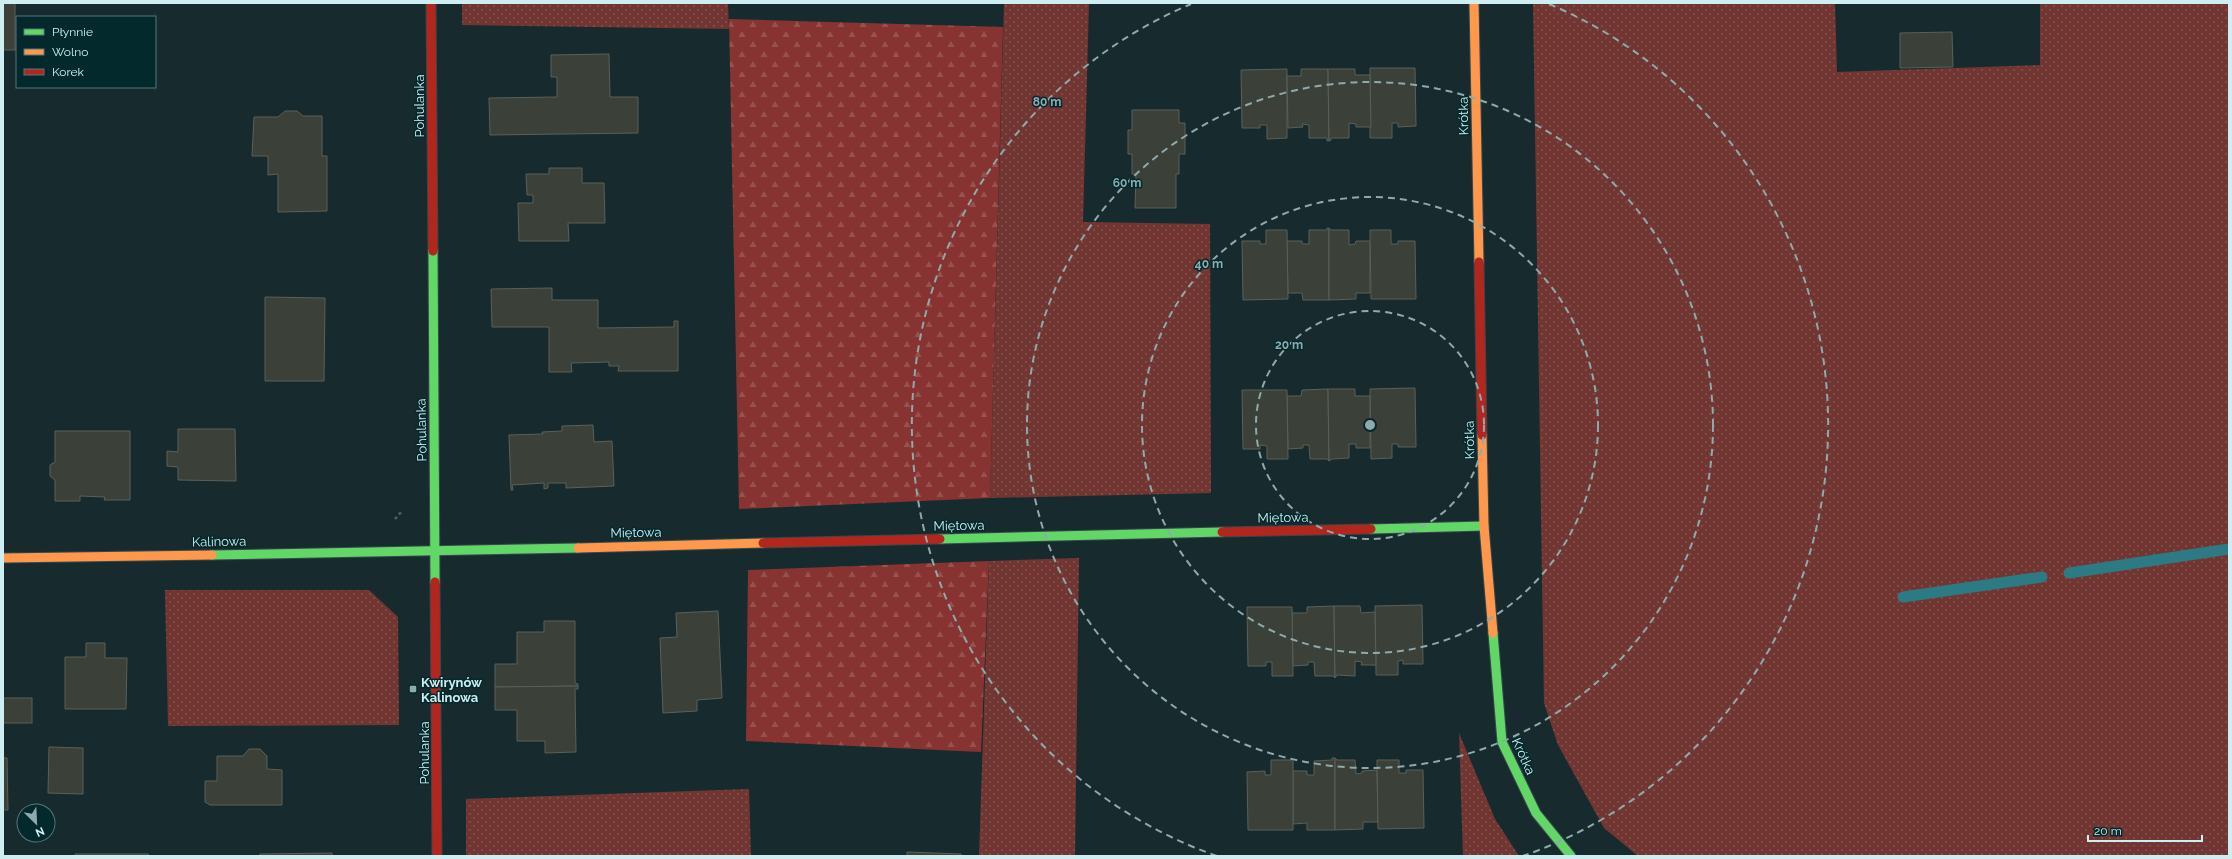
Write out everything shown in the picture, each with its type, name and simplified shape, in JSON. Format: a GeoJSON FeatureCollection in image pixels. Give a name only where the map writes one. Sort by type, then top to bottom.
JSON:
{"type":"FeatureCollection","features":[{"type":"Feature","properties":{"kind":"street","name":"Pohulanka"},"geometry":{"type":"LineString","coordinates":[[431,3],[437,856]]}},
{"type":"Feature","properties":{"kind":"street","name":"Krótka"},"geometry":{"type":"LineString","coordinates":[[1474,3],[1484,526],[1496,689],[1502,742],[1536,813],[1571,856]]}},
{"type":"Feature","properties":{"kind":"street","name":"Miętowa"},"geometry":{"type":"LineString","coordinates":[[436,551],[1484,526]]}},
{"type":"Feature","properties":{"kind":"street","name":"Kalinowa"},"geometry":{"type":"LineString","coordinates":[[3,558],[436,551]]}},
{"type":"Feature","properties":{"kind":"shaded area"},"geometry":{"type":"Polygon","coordinates":[[[462,3],[728,3],[729,29],[462,25],[462,3]]]}},
{"type":"Feature","properties":{"kind":"shaded area"},"geometry":{"type":"Polygon","coordinates":[[[1004,3],[1089,3],[1083,222],[1210,224],[1211,493],[990,498],[1004,3]]]}},
{"type":"Feature","properties":{"kind":"shaded area"},"geometry":{"type":"Polygon","coordinates":[[[1533,3],[1835,3],[1837,72],[2040,65],[2040,3],[2229,3],[2229,856],[1638,856],[1604,828],[1558,745],[1544,703],[1533,3]]]}},
{"type":"Feature","properties":{"kind":"shaded area"},"geometry":{"type":"Polygon","coordinates":[[[1079,558],[1075,856],[979,856],[989,561],[1079,558]]]}},
{"type":"Feature","properties":{"kind":"shaded area"},"geometry":{"type":"Polygon","coordinates":[[[165,590],[369,590],[398,617],[399,725],[168,726],[165,590]]]}},
{"type":"Feature","properties":{"kind":"shaded area"},"geometry":{"type":"Polygon","coordinates":[[[1459,733],[1495,819],[1519,856],[1463,856],[1459,733]]]}},
{"type":"Feature","properties":{"kind":"shaded area"},"geometry":{"type":"Polygon","coordinates":[[[749,789],[751,856],[466,856],[466,799],[749,789]]]}},
{"type":"Feature","properties":{"kind":"green space"},"geometry":{"type":"Polygon","coordinates":[[[729,19],[1003,27],[990,498],[739,509],[729,19]]]}},
{"type":"Feature","properties":{"kind":"green space"},"geometry":{"type":"Polygon","coordinates":[[[989,561],[981,752],[746,741],[748,570],[989,561]]]}},
{"type":"Feature","properties":{"kind":"building"},"geometry":{"type":"Polygon","coordinates":[[[3,3],[15,3],[15,50],[3,50],[3,3]]]}},
{"type":"Feature","properties":{"kind":"building"},"geometry":{"type":"Polygon","coordinates":[[[1952,32],[1953,67],[1900,68],[1900,33],[1952,32]]]}},
{"type":"Feature","properties":{"kind":"building"},"geometry":{"type":"Polygon","coordinates":[[[609,54],[610,97],[638,97],[638,133],[490,135],[489,98],[557,97],[557,77],[551,77],[551,55],[609,54]]]}},
{"type":"Feature","properties":{"kind":"building"},"geometry":{"type":"Polygon","coordinates":[[[1370,68],[1415,68],[1416,126],[1398,127],[1398,123],[1392,123],[1392,138],[1370,138],[1370,68]]]}},
{"type":"Feature","properties":{"kind":"building"},"geometry":{"type":"Polygon","coordinates":[[[1287,69],[1287,138],[1267,139],[1267,125],[1260,125],[1260,128],[1242,128],[1241,70],[1287,69]]]}},
{"type":"Feature","properties":{"kind":"building"},"geometry":{"type":"Polygon","coordinates":[[[1301,69],[1328,69],[1329,141],[1327,141],[1327,138],[1309,138],[1309,125],[1302,124],[1303,127],[1288,128],[1287,76],[1301,76],[1301,69]]]}},
{"type":"Feature","properties":{"kind":"building"},"geometry":{"type":"Polygon","coordinates":[[[1328,69],[1355,69],[1355,75],[1370,75],[1371,127],[1356,127],[1356,124],[1349,123],[1349,138],[1331,138],[1329,141],[1328,69]]]}},
{"type":"Feature","properties":{"kind":"building"},"geometry":{"type":"Polygon","coordinates":[[[1132,110],[1179,110],[1179,123],[1185,123],[1185,154],[1179,154],[1179,174],[1176,174],[1176,208],[1135,208],[1136,174],[1132,174],[1132,154],[1128,154],[1128,130],[1132,130],[1132,110]]]}},
{"type":"Feature","properties":{"kind":"building"},"geometry":{"type":"Polygon","coordinates":[[[285,111],[297,111],[303,116],[322,116],[322,156],[327,156],[327,211],[278,212],[278,174],[268,175],[268,156],[252,156],[254,117],[278,117],[285,111]]]}},
{"type":"Feature","properties":{"kind":"building"},"geometry":{"type":"Polygon","coordinates":[[[549,168],[582,168],[582,183],[604,183],[605,223],[568,223],[569,241],[519,241],[518,203],[533,203],[533,195],[527,195],[526,174],[549,174],[549,168]]]}},
{"type":"Feature","properties":{"kind":"building"},"geometry":{"type":"Polygon","coordinates":[[[1327,228],[1329,228],[1329,300],[1303,300],[1302,293],[1288,293],[1287,241],[1302,241],[1302,244],[1309,244],[1309,230],[1327,230],[1327,228]]]}},
{"type":"Feature","properties":{"kind":"building"},"geometry":{"type":"Polygon","coordinates":[[[1329,228],[1331,230],[1349,230],[1349,245],[1355,244],[1356,241],[1370,241],[1370,293],[1356,293],[1356,299],[1329,300],[1329,228]]]}},
{"type":"Feature","properties":{"kind":"building"},"geometry":{"type":"Polygon","coordinates":[[[1266,230],[1287,230],[1288,299],[1243,300],[1242,241],[1260,241],[1260,244],[1266,244],[1266,230]]]}},
{"type":"Feature","properties":{"kind":"building"},"geometry":{"type":"Polygon","coordinates":[[[1370,230],[1391,230],[1391,244],[1398,244],[1398,241],[1415,241],[1416,299],[1371,299],[1370,230]]]}},
{"type":"Feature","properties":{"kind":"building"},"geometry":{"type":"Polygon","coordinates":[[[552,288],[552,300],[598,300],[598,328],[674,327],[674,321],[678,321],[678,371],[618,371],[619,366],[609,366],[609,362],[571,363],[572,372],[549,372],[549,327],[492,327],[491,289],[552,288]]]}},
{"type":"Feature","properties":{"kind":"building"},"geometry":{"type":"Polygon","coordinates":[[[265,297],[325,298],[324,381],[265,381],[265,297]]]}},
{"type":"Feature","properties":{"kind":"building"},"geometry":{"type":"Polygon","coordinates":[[[1415,388],[1416,447],[1398,447],[1398,444],[1392,444],[1392,458],[1371,459],[1370,389],[1415,388]]]}},
{"type":"Feature","properties":{"kind":"building"},"geometry":{"type":"Polygon","coordinates":[[[1328,389],[1329,461],[1327,459],[1310,459],[1309,445],[1303,445],[1303,448],[1288,449],[1287,396],[1301,396],[1302,390],[1328,389]]]}},
{"type":"Feature","properties":{"kind":"building"},"geometry":{"type":"Polygon","coordinates":[[[1328,389],[1355,389],[1355,396],[1370,396],[1370,448],[1356,448],[1356,444],[1349,444],[1349,458],[1332,459],[1329,461],[1328,389]]]}},
{"type":"Feature","properties":{"kind":"building"},"geometry":{"type":"Polygon","coordinates":[[[1242,390],[1287,390],[1288,459],[1267,459],[1267,446],[1260,445],[1260,449],[1243,449],[1242,390]]]}},
{"type":"Feature","properties":{"kind":"building"},"geometry":{"type":"Polygon","coordinates":[[[593,425],[594,442],[612,441],[614,486],[566,488],[566,483],[548,483],[548,488],[544,489],[544,483],[512,485],[513,490],[511,490],[509,435],[543,434],[542,432],[562,431],[562,426],[593,425]]]}},
{"type":"Feature","properties":{"kind":"building"},"geometry":{"type":"Polygon","coordinates":[[[178,429],[235,429],[236,481],[178,480],[178,467],[167,466],[167,451],[178,452],[178,429]]]}},
{"type":"Feature","properties":{"kind":"building"},"geometry":{"type":"Polygon","coordinates":[[[55,431],[130,431],[130,500],[104,500],[105,497],[80,496],[80,501],[55,501],[55,480],[50,476],[50,465],[55,462],[55,431]]]}},
{"type":"Feature","properties":{"kind":"building"},"geometry":{"type":"Polygon","coordinates":[[[1422,605],[1423,664],[1403,664],[1403,660],[1398,661],[1398,675],[1376,675],[1375,606],[1422,605]]]}},
{"type":"Feature","properties":{"kind":"building"},"geometry":{"type":"Polygon","coordinates":[[[1334,606],[1335,678],[1333,676],[1315,676],[1314,662],[1308,662],[1308,665],[1293,666],[1292,613],[1307,613],[1307,607],[1334,606]]]}},
{"type":"Feature","properties":{"kind":"building"},"geometry":{"type":"Polygon","coordinates":[[[1334,606],[1360,606],[1361,613],[1375,612],[1376,665],[1361,665],[1362,662],[1355,661],[1355,676],[1337,675],[1335,678],[1334,606]]]}},
{"type":"Feature","properties":{"kind":"building"},"geometry":{"type":"Polygon","coordinates":[[[1247,607],[1292,607],[1293,676],[1272,676],[1272,662],[1266,662],[1266,666],[1248,666],[1247,607]]]}},
{"type":"Feature","properties":{"kind":"building"},"geometry":{"type":"Polygon","coordinates":[[[718,611],[722,698],[697,700],[697,711],[663,713],[660,638],[677,637],[676,613],[718,611]]]}},
{"type":"Feature","properties":{"kind":"building"},"geometry":{"type":"Polygon","coordinates":[[[544,621],[575,621],[575,683],[578,684],[578,686],[495,687],[495,664],[517,664],[517,632],[544,632],[544,621]]]}},
{"type":"Feature","properties":{"kind":"building"},"geometry":{"type":"Polygon","coordinates":[[[86,643],[105,643],[105,658],[127,658],[126,709],[65,709],[65,657],[86,657],[86,643]]]}},
{"type":"Feature","properties":{"kind":"building"},"geometry":{"type":"Polygon","coordinates":[[[578,686],[578,689],[575,689],[576,752],[545,753],[545,741],[517,741],[517,710],[495,710],[495,687],[578,686]]]}},
{"type":"Feature","properties":{"kind":"building"},"geometry":{"type":"Polygon","coordinates":[[[3,698],[32,698],[32,723],[3,723],[3,698]]]}},
{"type":"Feature","properties":{"kind":"building"},"geometry":{"type":"Polygon","coordinates":[[[49,747],[83,748],[83,794],[48,793],[49,747]]]}},
{"type":"Feature","properties":{"kind":"building"},"geometry":{"type":"Polygon","coordinates":[[[249,749],[260,749],[267,756],[267,769],[282,770],[282,805],[210,805],[205,802],[205,781],[217,781],[217,756],[243,756],[249,749]]]}},
{"type":"Feature","properties":{"kind":"building"},"geometry":{"type":"Polygon","coordinates":[[[3,758],[7,758],[8,810],[3,810],[3,758]]]}},
{"type":"Feature","properties":{"kind":"building"},"geometry":{"type":"Polygon","coordinates":[[[1332,758],[1335,758],[1335,830],[1307,830],[1307,823],[1293,824],[1293,771],[1307,771],[1307,775],[1314,775],[1314,761],[1332,760],[1332,758]]]}},
{"type":"Feature","properties":{"kind":"building"},"geometry":{"type":"Polygon","coordinates":[[[1335,758],[1337,760],[1355,760],[1356,774],[1362,773],[1362,771],[1377,770],[1378,822],[1363,822],[1363,829],[1335,830],[1335,758]]]}},
{"type":"Feature","properties":{"kind":"building"},"geometry":{"type":"Polygon","coordinates":[[[1271,760],[1293,760],[1293,830],[1248,830],[1247,772],[1265,771],[1265,775],[1271,775],[1271,760]]]}},
{"type":"Feature","properties":{"kind":"building"},"geometry":{"type":"Polygon","coordinates":[[[1377,760],[1399,760],[1399,773],[1406,773],[1406,770],[1423,770],[1424,828],[1378,829],[1377,760]]]}},
{"type":"Feature","properties":{"kind":"building"},"geometry":{"type":"Polygon","coordinates":[[[907,852],[961,854],[961,856],[907,856],[907,852]]]}},
{"type":"Feature","properties":{"kind":"building"},"geometry":{"type":"Polygon","coordinates":[[[332,853],[332,856],[259,856],[260,854],[332,853]]]}},
{"type":"Feature","properties":{"kind":"building"},"geometry":{"type":"Polygon","coordinates":[[[75,854],[148,854],[150,856],[75,856],[75,854]]]}},
{"type":"Feature","properties":{"kind":"waterway"},"geometry":{"type":"LineString","coordinates":[[2069,573],[2229,549]]}},
{"type":"Feature","properties":{"kind":"waterway"},"geometry":{"type":"LineString","coordinates":[[1903,597],[2042,577]]}},
{"type":"Feature","properties":{"kind":"traffic: fast"},"geometry":{"type":"LineString","coordinates":[[433,251],[435,582]]}},
{"type":"Feature","properties":{"kind":"traffic: fast"},"geometry":{"type":"LineString","coordinates":[[1371,529],[1484,526]]}},
{"type":"Feature","properties":{"kind":"traffic: fast"},"geometry":{"type":"LineString","coordinates":[[940,539],[1222,532]]}},
{"type":"Feature","properties":{"kind":"traffic: fast"},"geometry":{"type":"LineString","coordinates":[[212,555],[578,548]]}},
{"type":"Feature","properties":{"kind":"traffic: fast"},"geometry":{"type":"LineString","coordinates":[[1493,633],[1502,742],[1536,813],[1571,856]]}},
{"type":"Feature","properties":{"kind":"traffic: slow"},"geometry":{"type":"LineString","coordinates":[[1474,3],[1479,262]]}},
{"type":"Feature","properties":{"kind":"traffic: slow"},"geometry":{"type":"LineString","coordinates":[[1482,435],[1484,526],[1493,633]]}},
{"type":"Feature","properties":{"kind":"traffic: slow"},"geometry":{"type":"LineString","coordinates":[[578,548],[763,543]]}},
{"type":"Feature","properties":{"kind":"traffic: slow"},"geometry":{"type":"LineString","coordinates":[[3,558],[212,555]]}},
{"type":"Feature","properties":{"kind":"traffic: jam"},"geometry":{"type":"LineString","coordinates":[[431,3],[433,251]]}},
{"type":"Feature","properties":{"kind":"traffic: jam"},"geometry":{"type":"LineString","coordinates":[[1479,262],[1482,435]]}},
{"type":"Feature","properties":{"kind":"traffic: jam"},"geometry":{"type":"LineString","coordinates":[[1222,532],[1371,529]]}},
{"type":"Feature","properties":{"kind":"traffic: jam"},"geometry":{"type":"LineString","coordinates":[[763,543],[940,539]]}},
{"type":"Feature","properties":{"kind":"traffic: jam"},"geometry":{"type":"LineString","coordinates":[[435,582],[437,856]]}},
{"type":"Feature","properties":{"kind":"place","name":"Kwirynów Kalinowa"},"geometry":{"type":"Point","coordinates":[413,689]}}]}
